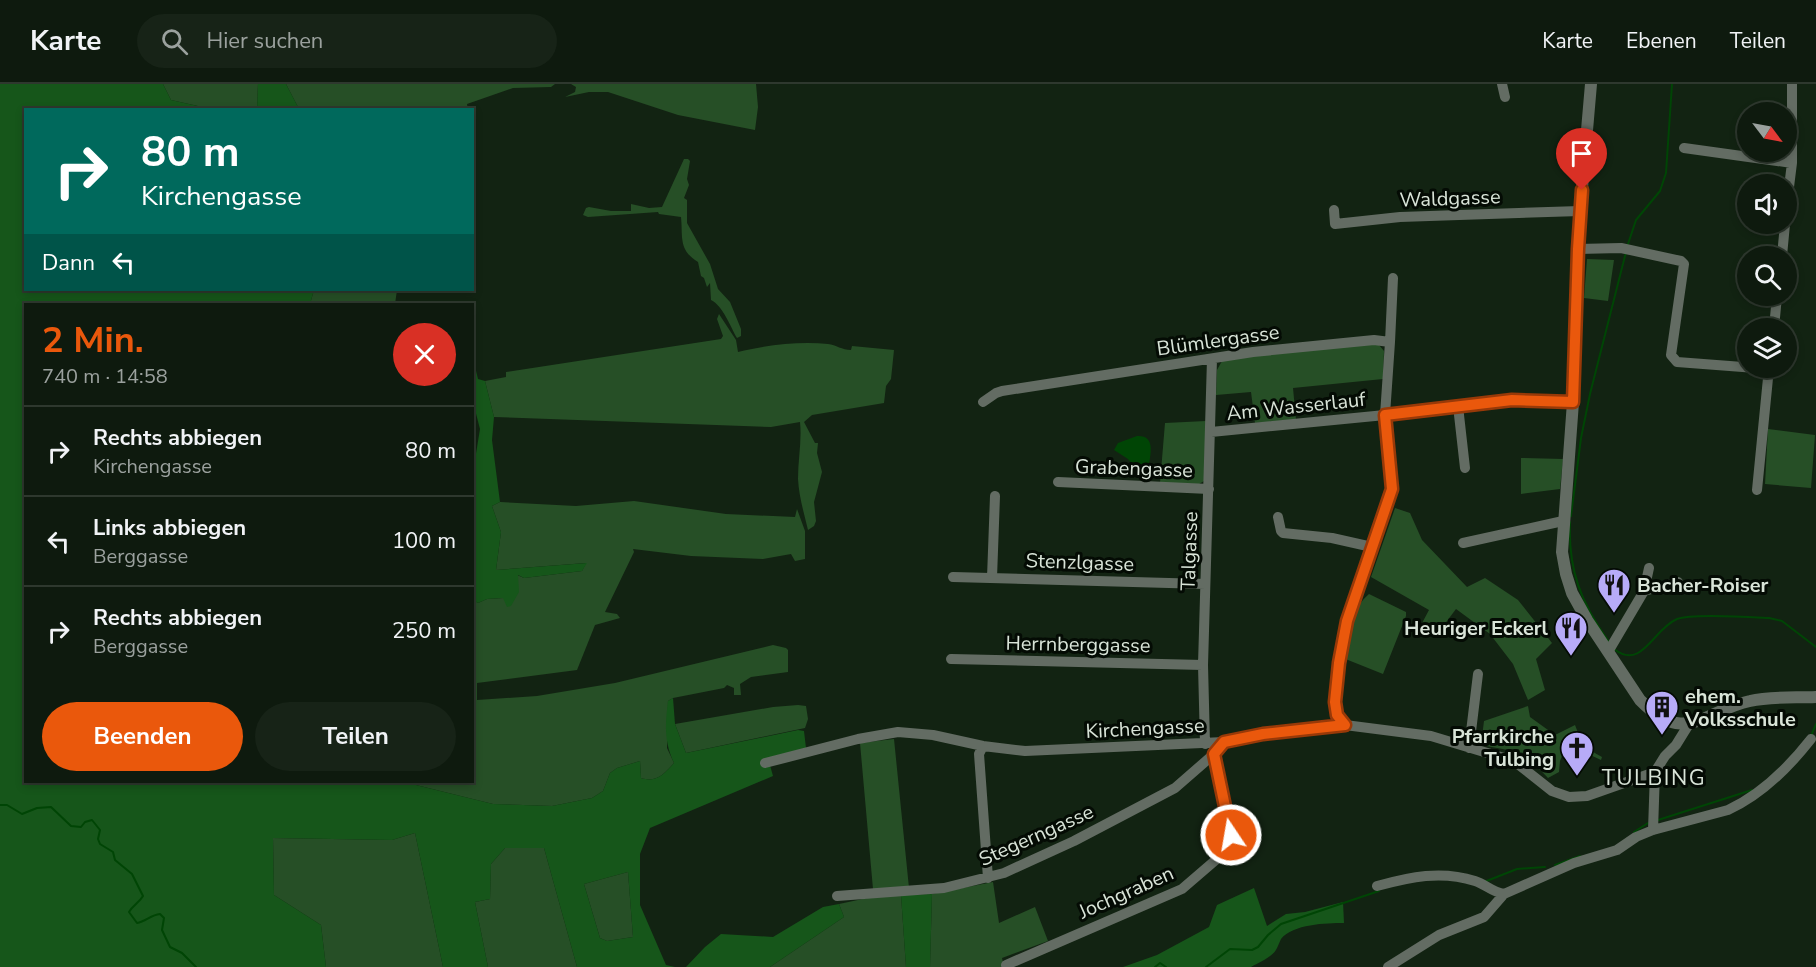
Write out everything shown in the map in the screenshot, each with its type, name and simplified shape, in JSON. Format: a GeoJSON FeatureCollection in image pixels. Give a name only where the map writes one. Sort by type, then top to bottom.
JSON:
{"type":"FeatureCollection","features":[{"type":"Feature","properties":{"kind":"street"},"geometry":{"type":"LineString","coordinates":[[1502,84],[1506,97]]}},
{"type":"Feature","properties":{"kind":"street"},"geometry":{"type":"LineString","coordinates":[[1591,84],[1580,212],[1573,402],[1563,521],[1562,552],[1572,593],[1631,688],[1648,708],[1668,720],[1689,724],[1751,701],[1816,697]]}},
{"type":"Feature","properties":{"kind":"street"},"geometry":{"type":"LineString","coordinates":[[1791,174],[1792,84]]}},
{"type":"Feature","properties":{"kind":"street"},"geometry":{"type":"LineString","coordinates":[[1684,148],[1792,163]]}},
{"type":"Feature","properties":{"kind":"street","name":"Waldgasse"},"geometry":{"type":"LineString","coordinates":[[1334,210],[1335,224],[1401,217],[1580,212]]}},
{"type":"Feature","properties":{"kind":"street"},"geometry":{"type":"LineString","coordinates":[[1578,249],[1621,249],[1681,261],[1684,264],[1671,355],[1677,362],[1737,366]]}},
{"type":"Feature","properties":{"kind":"street"},"geometry":{"type":"LineString","coordinates":[[1345,725],[1337,715],[1335,702],[1347,621],[1392,489],[1385,415],[1393,278]]}},
{"type":"Feature","properties":{"kind":"street","name":"Blümlergasse"},"geometry":{"type":"LineString","coordinates":[[983,402],[1002,391],[1253,352],[1363,341],[1390,342]]}},
{"type":"Feature","properties":{"kind":"street","name":"Talgasse"},"geometry":{"type":"LineString","coordinates":[[1205,744],[1203,665],[1212,359]]}},
{"type":"Feature","properties":{"kind":"street"},"geometry":{"type":"LineString","coordinates":[[1757,490],[1768,378]]}},
{"type":"Feature","properties":{"kind":"street","name":"Am Wasserlauf"},"geometry":{"type":"LineString","coordinates":[[1211,432],[1512,400],[1573,402]]}},
{"type":"Feature","properties":{"kind":"street"},"geometry":{"type":"LineString","coordinates":[[1458,406],[1465,468]]}},
{"type":"Feature","properties":{"kind":"street","name":"Grabengasse"},"geometry":{"type":"LineString","coordinates":[[1058,483],[1209,489]]}},
{"type":"Feature","properties":{"kind":"street"},"geometry":{"type":"LineString","coordinates":[[992,578],[994,496]]}},
{"type":"Feature","properties":{"kind":"street"},"geometry":{"type":"LineString","coordinates":[[1278,517],[1283,533],[1332,538],[1372,547]]}},
{"type":"Feature","properties":{"kind":"street"},"geometry":{"type":"LineString","coordinates":[[1463,543],[1563,521]]}},
{"type":"Feature","properties":{"kind":"street"},"geometry":{"type":"LineString","coordinates":[[1608,652],[1644,591],[1648,568]]}},
{"type":"Feature","properties":{"kind":"street","name":"Stenzlgasse"},"geometry":{"type":"LineString","coordinates":[[953,577],[1205,584]]}},
{"type":"Feature","properties":{"kind":"street"},"geometry":{"type":"LineString","coordinates":[[1644,591],[1678,582]]}},
{"type":"Feature","properties":{"kind":"street","name":"Herrnberggasse"},"geometry":{"type":"LineString","coordinates":[[951,659],[1203,665]]}},
{"type":"Feature","properties":{"kind":"street"},"geometry":{"type":"LineString","coordinates":[[1469,748],[1478,674]]}},
{"type":"Feature","properties":{"kind":"street"},"geometry":{"type":"LineString","coordinates":[[1653,830],[1655,772],[1689,724]]}},
{"type":"Feature","properties":{"kind":"street","name":"Kirchengasse"},"geometry":{"type":"LineString","coordinates":[[765,763],[858,739],[898,732],[933,735],[983,746],[1025,751],[1205,744],[1263,734],[1345,725],[1431,736],[1514,761],[1552,791],[1569,797],[1587,796],[1655,772]]}},
{"type":"Feature","properties":{"kind":"street"},"geometry":{"type":"LineString","coordinates":[[1388,967],[1439,935],[1484,917],[1504,894],[1574,863],[1617,850],[1636,837],[1653,830],[1740,805],[1791,765],[1811,739]]}},
{"type":"Feature","properties":{"kind":"street","name":"Stegerngasse"},"geometry":{"type":"LineString","coordinates":[[837,896],[944,888],[1004,873],[1074,841],[1175,788],[1214,754],[1224,742]]}},
{"type":"Feature","properties":{"kind":"street"},"geometry":{"type":"LineString","coordinates":[[983,746],[979,753],[988,878]]}},
{"type":"Feature","properties":{"kind":"street","name":"Jochgraben"},"geometry":{"type":"LineString","coordinates":[[1006,965],[1182,889],[1226,852],[1230,847],[1231,835],[1214,754]]}},
{"type":"Feature","properties":{"kind":"street"},"geometry":{"type":"LineString","coordinates":[[1377,886],[1408,877],[1433,874],[1476,881],[1494,893],[1504,894]]}},
{"type":"Feature","properties":{"kind":"shaded area"},"geometry":{"type":"Polygon","coordinates":[[[0,84],[163,84],[171,100],[207,108],[24,108],[24,291],[314,291],[310,303],[24,303],[24,783],[412,783],[493,804],[552,806],[592,798],[603,791],[610,773],[617,768],[640,761],[641,778],[652,779],[663,774],[674,763],[668,747],[666,725],[668,701],[673,698],[675,724],[686,753],[798,730],[804,731],[806,748],[768,758],[773,776],[650,828],[640,854],[640,905],[666,965],[675,967],[577,967],[544,848],[505,848],[491,864],[490,899],[475,902],[488,967],[443,967],[415,833],[392,840],[273,838],[274,895],[321,925],[326,967],[0,967],[0,84]],[[628,872],[584,884],[600,938],[607,941],[633,937],[628,872]]]}},
{"type":"Feature","properties":{"kind":"shaded area"},"geometry":{"type":"Polygon","coordinates":[[[163,84],[258,84],[257,108],[207,108],[171,100],[163,84]]]}},
{"type":"Feature","properties":{"kind":"shaded area"},"geometry":{"type":"Polygon","coordinates":[[[258,84],[286,84],[298,108],[257,108],[258,84]]]}},
{"type":"Feature","properties":{"kind":"shaded area"},"geometry":{"type":"Polygon","coordinates":[[[286,84],[555,84],[551,87],[513,88],[467,104],[468,108],[298,108],[286,84]]]}},
{"type":"Feature","properties":{"kind":"shaded area"},"geometry":{"type":"Polygon","coordinates":[[[571,84],[756,84],[758,107],[755,130],[678,115],[608,92],[589,92],[565,97],[575,92],[576,87],[571,84]]]}},
{"type":"Feature","properties":{"kind":"shaded area"},"geometry":{"type":"Polygon","coordinates":[[[684,159],[690,161],[687,179],[689,185],[684,198],[687,200],[687,223],[710,264],[718,289],[730,302],[741,329],[741,336],[737,338],[723,311],[711,300],[710,283],[707,287],[701,276],[698,262],[687,253],[684,247],[681,217],[658,212],[588,217],[583,215],[589,207],[611,211],[631,211],[631,204],[649,208],[662,207],[684,159]]]}},
{"type":"Feature","properties":{"kind":"shaded area"},"geometry":{"type":"Polygon","coordinates":[[[1587,259],[1614,260],[1608,301],[1584,298],[1587,259]]]}},
{"type":"Feature","properties":{"kind":"shaded area"},"geometry":{"type":"Polygon","coordinates":[[[314,291],[397,291],[395,303],[310,303],[314,291]]]}},
{"type":"Feature","properties":{"kind":"shaded area"},"geometry":{"type":"Polygon","coordinates":[[[719,314],[736,340],[738,352],[795,343],[828,344],[848,350],[851,350],[852,346],[894,350],[891,379],[886,386],[884,403],[812,415],[804,422],[815,443],[818,443],[817,453],[822,472],[814,502],[816,521],[814,526],[808,530],[798,479],[800,422],[771,427],[494,417],[485,381],[506,377],[506,372],[721,339],[723,336],[717,319],[719,314]]]}},
{"type":"Feature","properties":{"kind":"shaded area"},"geometry":{"type":"Polygon","coordinates":[[[1371,343],[1379,345],[1384,351],[1383,379],[1293,388],[1296,420],[1255,423],[1251,392],[1216,395],[1217,370],[1222,361],[1236,357],[1371,343]]]}},
{"type":"Feature","properties":{"kind":"shaded area"},"geometry":{"type":"Polygon","coordinates":[[[474,362],[478,379],[485,381],[494,417],[492,440],[500,502],[492,506],[501,532],[496,570],[587,563],[582,571],[524,578],[518,575],[519,592],[511,606],[507,607],[503,598],[487,599],[478,603],[474,601],[474,466],[480,429],[474,406],[474,362]]]}},
{"type":"Feature","properties":{"kind":"shaded area"},"geometry":{"type":"Polygon","coordinates":[[[1206,421],[1204,481],[1199,484],[1160,483],[1165,423],[1206,421]]]}},
{"type":"Feature","properties":{"kind":"shaded area"},"geometry":{"type":"Polygon","coordinates":[[[1768,429],[1815,435],[1811,488],[1765,484],[1768,429]]]}},
{"type":"Feature","properties":{"kind":"shaded area"},"geometry":{"type":"Polygon","coordinates":[[[1137,436],[1147,438],[1150,445],[1149,465],[1145,469],[1135,467],[1128,459],[1114,450],[1118,443],[1137,436]]]}},
{"type":"Feature","properties":{"kind":"shaded area"},"geometry":{"type":"Polygon","coordinates":[[[1521,458],[1563,459],[1560,489],[1521,494],[1521,458]]]}},
{"type":"Feature","properties":{"kind":"shaded area"},"geometry":{"type":"Polygon","coordinates":[[[634,501],[726,514],[795,517],[797,509],[805,531],[805,559],[795,561],[791,554],[763,559],[691,556],[633,549],[634,552],[605,612],[617,614],[620,618],[595,625],[577,670],[477,683],[477,700],[537,696],[615,683],[773,645],[788,650],[788,672],[751,677],[740,684],[741,695],[734,695],[734,688],[727,685],[724,688],[668,701],[667,748],[674,763],[663,774],[652,779],[641,778],[640,761],[617,768],[610,773],[603,791],[592,798],[552,806],[493,804],[412,784],[474,783],[474,601],[478,603],[487,599],[503,598],[517,575],[524,578],[582,571],[586,563],[496,570],[501,532],[492,506],[500,502],[576,506],[634,501]]]}},
{"type":"Feature","properties":{"kind":"shaded area"},"geometry":{"type":"Polygon","coordinates":[[[1395,508],[1410,513],[1422,540],[1467,587],[1485,578],[1518,600],[1552,643],[1536,659],[1545,690],[1528,700],[1513,664],[1490,634],[1456,609],[1444,625],[1421,625],[1429,610],[1371,577],[1395,508]]]}},
{"type":"Feature","properties":{"kind":"shaded area"},"geometry":{"type":"Polygon","coordinates":[[[1369,594],[1406,612],[1383,674],[1343,658],[1354,615],[1369,594]]]}},
{"type":"Feature","properties":{"kind":"shaded area"},"geometry":{"type":"Polygon","coordinates":[[[806,706],[808,719],[805,728],[686,753],[675,724],[773,707],[806,706]]]}},
{"type":"Feature","properties":{"kind":"shaded area"},"geometry":{"type":"Polygon","coordinates":[[[1528,706],[1530,717],[1555,735],[1575,725],[1585,744],[1602,757],[1601,760],[1586,753],[1562,756],[1559,772],[1548,778],[1524,753],[1481,745],[1484,721],[1528,706]]]}},
{"type":"Feature","properties":{"kind":"shaded area"},"geometry":{"type":"Polygon","coordinates":[[[894,739],[909,888],[873,889],[860,743],[894,739]]]}},
{"type":"Feature","properties":{"kind":"shaded area"},"geometry":{"type":"Polygon","coordinates":[[[415,833],[443,967],[326,967],[321,925],[274,895],[273,838],[392,840],[415,833]]]}},
{"type":"Feature","properties":{"kind":"shaded area"},"geometry":{"type":"Polygon","coordinates":[[[505,848],[544,848],[577,967],[488,967],[475,902],[490,899],[491,864],[505,848]]]}},
{"type":"Feature","properties":{"kind":"shaded area"},"geometry":{"type":"Polygon","coordinates":[[[628,872],[633,937],[607,941],[600,938],[584,884],[628,872]]]}},
{"type":"Feature","properties":{"kind":"shaded area"},"geometry":{"type":"Polygon","coordinates":[[[993,882],[999,923],[1035,907],[1048,941],[1002,958],[1004,967],[930,967],[932,894],[993,882]]]}},
{"type":"Feature","properties":{"kind":"shaded area"},"geometry":{"type":"Polygon","coordinates":[[[1254,888],[1267,926],[1286,914],[1305,912],[1343,902],[1344,923],[1310,925],[1293,930],[1281,939],[1273,954],[1251,967],[1123,967],[1157,955],[1209,927],[1217,905],[1254,888]]]}},
{"type":"Feature","properties":{"kind":"shaded area"},"geometry":{"type":"Polygon","coordinates":[[[932,894],[930,967],[906,967],[901,895],[932,894]]]}},
{"type":"Feature","properties":{"kind":"shaded area"},"geometry":{"type":"Polygon","coordinates":[[[901,895],[906,967],[770,967],[844,917],[839,904],[872,897],[901,895]]]}},
{"type":"Feature","properties":{"kind":"shaded area"},"geometry":{"type":"Polygon","coordinates":[[[839,904],[844,917],[770,967],[686,967],[721,934],[773,937],[823,907],[839,904]]]}},
{"type":"Feature","properties":{"kind":"waterway"},"geometry":{"type":"LineString","coordinates":[[1627,247],[1636,220],[1660,191],[1666,173],[1672,84]]}},
{"type":"Feature","properties":{"kind":"waterway"},"geometry":{"type":"LineString","coordinates":[[1571,516],[1581,438],[1590,394],[1626,252]]}},
{"type":"Feature","properties":{"kind":"waterway"},"geometry":{"type":"LineString","coordinates":[[1570,522],[1571,556],[1578,585],[1591,614],[1609,642]]}},
{"type":"Feature","properties":{"kind":"waterway"},"geometry":{"type":"LineString","coordinates":[[1614,649],[1632,655],[1640,652],[1677,619],[1708,616],[1769,618],[1782,621],[1816,647]]}},
{"type":"Feature","properties":{"kind":"waterway"},"geometry":{"type":"LineString","coordinates":[[1811,736],[1816,724]]}},
{"type":"Feature","properties":{"kind":"waterway"},"geometry":{"type":"LineString","coordinates":[[1658,820],[1752,790]]}},
{"type":"Feature","properties":{"kind":"waterway"},"geometry":{"type":"LineString","coordinates":[[0,805],[7,805],[22,814],[37,808],[51,807],[71,826],[81,827],[85,822],[92,820],[100,830],[98,839],[100,844],[113,852],[115,860],[132,874],[143,896],[129,912],[137,923],[160,914],[164,918],[162,930],[170,947],[182,953],[196,967]]}},
{"type":"Feature","properties":{"kind":"waterway"},"geometry":{"type":"LineString","coordinates":[[1634,832],[1648,823]]}},
{"type":"Feature","properties":{"kind":"waterway"},"geometry":{"type":"LineString","coordinates":[[1555,865],[1580,856]]}},
{"type":"Feature","properties":{"kind":"waterway"},"geometry":{"type":"LineString","coordinates":[[1484,882],[1517,869],[1545,867]]}},
{"type":"Feature","properties":{"kind":"waterway"},"geometry":{"type":"LineString","coordinates":[[1206,967],[1230,949],[1252,950],[1258,947],[1281,924],[1379,891]]}},
{"type":"Feature","properties":{"kind":"waterway"},"geometry":{"type":"LineString","coordinates":[[1155,967],[1160,963],[1166,967]]}},
{"type":"Feature","properties":{"kind":"place","name":"Bacher-Roiser"},"geometry":{"type":"Point","coordinates":[1614,614]}},
{"type":"Feature","properties":{"kind":"place","name":"Heuriger Eckerl"},"geometry":{"type":"Point","coordinates":[1571,657]}},
{"type":"Feature","properties":{"kind":"place","name":"ehem. Volksschule"},"geometry":{"type":"Point","coordinates":[1662,736]}},
{"type":"Feature","properties":{"kind":"place","name":"Pfarrkirche Tulbing"},"geometry":{"type":"Point","coordinates":[1577,777]}},
{"type":"Feature","properties":{"kind":"district","name":"TULBING"},"geometry":{"type":"Point","coordinates":[1654,777]}},
{"type":"Feature","properties":{"kind":"route"},"geometry":{"type":"LineString","coordinates":[[1231,835],[1214,754],[1224,742],[1263,734],[1345,725],[1337,715],[1335,702],[1347,621],[1392,489],[1385,415],[1512,400],[1573,402],[1582,190]]}}]}
